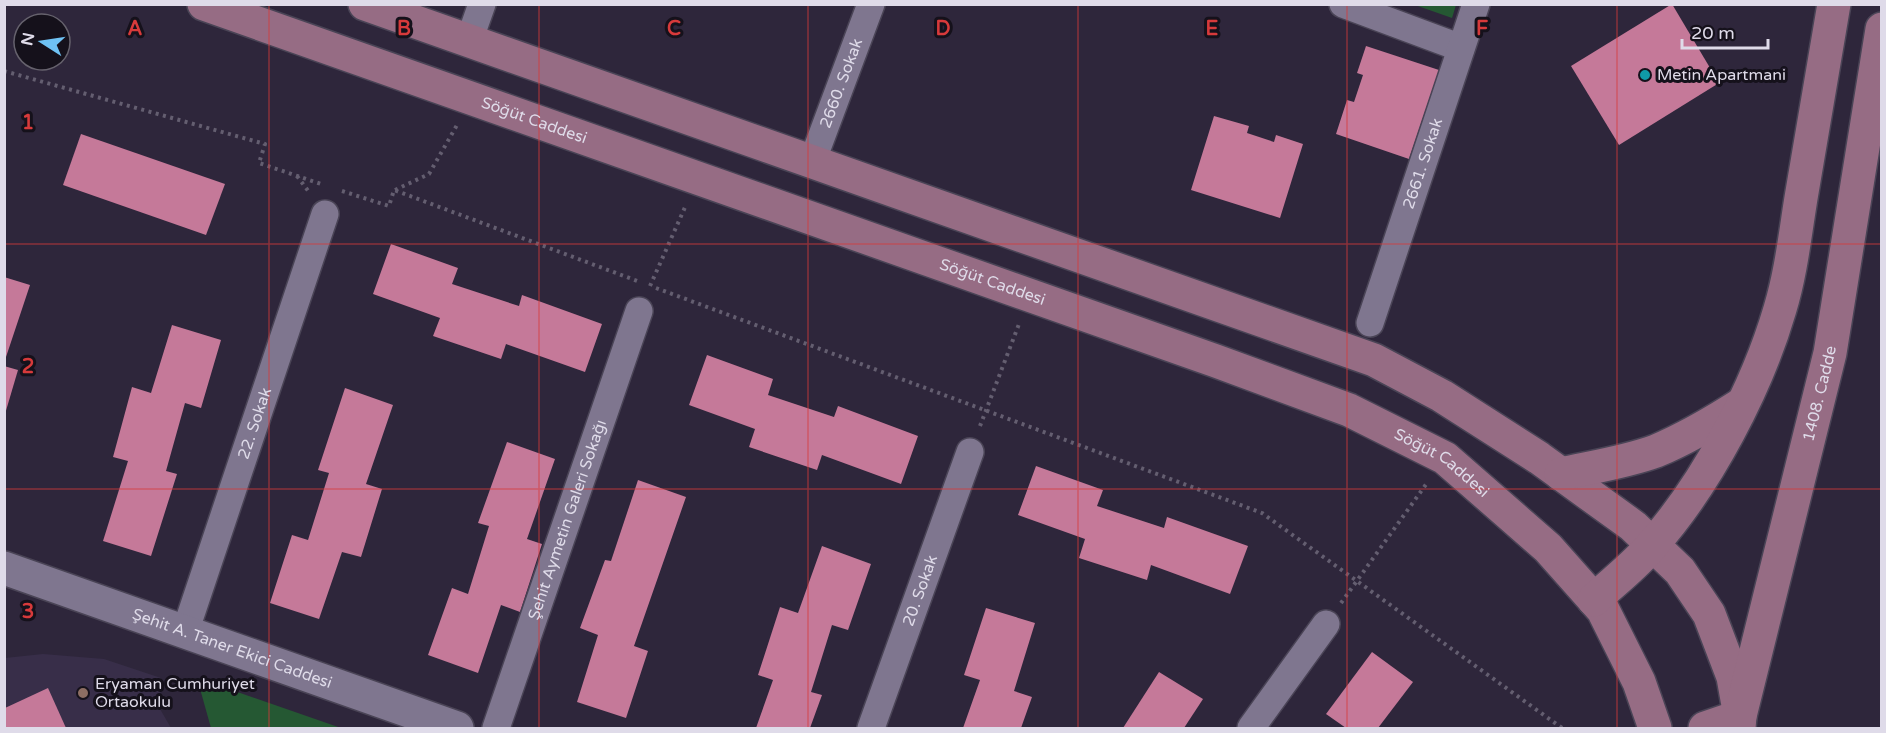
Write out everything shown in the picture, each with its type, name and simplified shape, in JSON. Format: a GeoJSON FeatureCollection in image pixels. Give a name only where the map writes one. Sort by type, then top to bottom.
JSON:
{"type":"FeatureCollection","features":[{"type":"Feature","properties":{"kind":"main road","name":"Söğüt Caddesi"},"geometry":{"type":"LineString","coordinates":[[204,4],[1348,410],[1445,458],[1548,548],[1603,610],[1639,682],[1655,729]]}},
{"type":"Feature","properties":{"kind":"main road"},"geometry":{"type":"LineString","coordinates":[[365,4],[1374,360],[1442,396],[1561,474],[1633,526],[1680,571],[1709,614],[1733,677],[1740,722],[1705,729]]}},
{"type":"Feature","properties":{"kind":"main road"},"geometry":{"type":"LineString","coordinates":[[1594,600],[1653,545],[1707,470],[1733,423],[1763,358],[1780,309],[1790,265],[1834,4]]}},
{"type":"Feature","properties":{"kind":"main road","name":"1408. Cadde"},"geometry":{"type":"LineString","coordinates":[[1740,722],[1830,353],[1881,29]]}},
{"type":"Feature","properties":{"kind":"main road"},"geometry":{"type":"LineString","coordinates":[[1561,474],[1610,464],[1654,451],[1701,430],[1742,404]]}},
{"type":"Feature","properties":{"kind":"street"},"geometry":{"type":"LineString","coordinates":[[469,41],[482,4]]}},
{"type":"Feature","properties":{"kind":"street","name":"2660. Sokak"},"geometry":{"type":"LineString","coordinates":[[812,162],[871,4]]}},
{"type":"Feature","properties":{"kind":"street"},"geometry":{"type":"LineString","coordinates":[[1343,4],[1461,48]]}},
{"type":"Feature","properties":{"kind":"street","name":"2661. Sokak"},"geometry":{"type":"LineString","coordinates":[[1370,323],[1476,4]]}},
{"type":"Feature","properties":{"kind":"street","name":"22. Sokak"},"geometry":{"type":"LineString","coordinates":[[185,632],[325,214]]}},
{"type":"Feature","properties":{"kind":"street","name":"Şehit Aymetin Galeri Sokağı"},"geometry":{"type":"LineString","coordinates":[[496,729],[639,311]]}},
{"type":"Feature","properties":{"kind":"street","name":"20. Sokak"},"geometry":{"type":"LineString","coordinates":[[871,729],[970,452]]}},
{"type":"Feature","properties":{"kind":"street","name":"Şehit A. Taner Ekici Caddesi"},"geometry":{"type":"LineString","coordinates":[[4,568],[457,729]]}},
{"type":"Feature","properties":{"kind":"street"},"geometry":{"type":"LineString","coordinates":[[1251,729],[1326,624]]}},
{"type":"Feature","properties":{"kind":"path"},"geometry":{"type":"LineString","coordinates":[[4,71],[265,144],[259,163],[328,186]]}},
{"type":"Feature","properties":{"kind":"path"},"geometry":{"type":"LineString","coordinates":[[338,189],[388,206],[394,190],[429,174],[471,99]]}},
{"type":"Feature","properties":{"kind":"path"},"geometry":{"type":"LineString","coordinates":[[639,311],[698,179]]}},
{"type":"Feature","properties":{"kind":"path"},"geometry":{"type":"LineString","coordinates":[[394,190],[1262,513],[1562,729]]}},
{"type":"Feature","properties":{"kind":"path"},"geometry":{"type":"LineString","coordinates":[[970,452],[1030,296]]}},
{"type":"Feature","properties":{"kind":"path"},"geometry":{"type":"LineString","coordinates":[[1326,624],[1445,458]]}},
{"type":"Feature","properties":{"kind":"shaded area","name":"Eryaman Cumhuriyet Ortaokulu"},"geometry":{"type":"Polygon","coordinates":[[[43,654],[104,659],[161,678],[160,709],[171,728],[5,728],[5,658],[43,654]]]}},
{"type":"Feature","properties":{"kind":"green space"},"geometry":{"type":"Polygon","coordinates":[[[1415,5],[1456,5],[1452,18],[1415,5]]]}},
{"type":"Feature","properties":{"kind":"green space"},"geometry":{"type":"Polygon","coordinates":[[[197,678],[341,728],[211,728],[197,678]]]}},
{"type":"Feature","properties":{"kind":"building","name":"Metin Apartmani"},"geometry":{"type":"Polygon","coordinates":[[[1672,4],[1719,83],[1619,145],[1571,66],[1672,4]]]}},
{"type":"Feature","properties":{"kind":"building"},"geometry":{"type":"Polygon","coordinates":[[[1366,46],[1439,70],[1409,159],[1336,134],[1347,100],[1354,102],[1363,75],[1357,73],[1366,46]]]}},
{"type":"Feature","properties":{"kind":"building"},"geometry":{"type":"Polygon","coordinates":[[[1214,116],[1249,126],[1247,133],[1274,142],[1276,135],[1303,144],[1280,218],[1191,190],[1214,116]]]}},
{"type":"Feature","properties":{"kind":"building"},"geometry":{"type":"Polygon","coordinates":[[[81,134],[225,184],[206,235],[63,185],[81,134]]]}},
{"type":"Feature","properties":{"kind":"building"},"geometry":{"type":"Polygon","coordinates":[[[391,244],[458,268],[452,284],[519,306],[522,295],[602,324],[585,372],[506,344],[501,359],[433,336],[440,318],[373,294],[391,244]]]}},
{"type":"Feature","properties":{"kind":"building"},"geometry":{"type":"Polygon","coordinates":[[[4,277],[30,285],[5,360],[4,360],[4,277]]]}},
{"type":"Feature","properties":{"kind":"building"},"geometry":{"type":"Polygon","coordinates":[[[172,325],[221,340],[201,408],[185,403],[166,471],[177,474],[151,556],[103,541],[128,461],[113,457],[132,387],[151,393],[172,325]]]}},
{"type":"Feature","properties":{"kind":"building"},"geometry":{"type":"Polygon","coordinates":[[[707,355],[773,379],[768,395],[834,417],[838,406],[918,436],[901,484],[822,455],[817,470],[749,447],[755,429],[689,405],[707,355]]]}},
{"type":"Feature","properties":{"kind":"building"},"geometry":{"type":"Polygon","coordinates":[[[4,366],[18,370],[5,414],[4,414],[4,366]]]}},
{"type":"Feature","properties":{"kind":"building"},"geometry":{"type":"Polygon","coordinates":[[[345,388],[393,405],[366,484],[382,489],[361,557],[342,552],[319,619],[270,603],[292,535],[308,540],[329,473],[318,470],[345,388]]]}},
{"type":"Feature","properties":{"kind":"building"},"geometry":{"type":"Polygon","coordinates":[[[507,442],[555,459],[527,539],[542,544],[520,612],[501,605],[478,673],[428,655],[452,588],[468,594],[489,526],[478,523],[507,442]]]}},
{"type":"Feature","properties":{"kind":"building"},"geometry":{"type":"Polygon","coordinates":[[[1036,466],[1103,490],[1097,506],[1164,528],[1167,517],[1248,546],[1230,594],[1151,565],[1147,580],[1079,558],[1085,539],[1018,515],[1036,466]]]}},
{"type":"Feature","properties":{"kind":"building"},"geometry":{"type":"Polygon","coordinates":[[[638,480],[686,497],[634,646],[648,651],[626,718],[577,702],[598,635],[580,628],[605,560],[611,561],[638,480]]]}},
{"type":"Feature","properties":{"kind":"building"},"geometry":{"type":"Polygon","coordinates":[[[822,546],[871,564],[848,630],[832,625],[811,692],[822,695],[810,728],[756,728],[773,680],[758,675],[780,607],[798,613],[822,546]]]}},
{"type":"Feature","properties":{"kind":"building"},"geometry":{"type":"Polygon","coordinates":[[[986,608],[1035,623],[1014,691],[1032,697],[1021,728],[963,728],[980,680],[964,675],[986,608]]]}},
{"type":"Feature","properties":{"kind":"building"},"geometry":{"type":"Polygon","coordinates":[[[1372,652],[1413,682],[1378,728],[1346,728],[1326,714],[1372,652]]]}},
{"type":"Feature","properties":{"kind":"building"},"geometry":{"type":"Polygon","coordinates":[[[1159,672],[1203,699],[1184,728],[1123,728],[1159,672]]]}},
{"type":"Feature","properties":{"kind":"building"},"geometry":{"type":"Polygon","coordinates":[[[48,688],[66,728],[5,728],[5,708],[48,688]]]}},
{"type":"Feature","properties":{"kind":"place","name":"Metin Apartmani"},"geometry":{"type":"Point","coordinates":[1645,75]}},
{"type":"Feature","properties":{"kind":"place","name":"Eryaman Cumhuriyet Ortaokulu"},"geometry":{"type":"Point","coordinates":[83,693]}}]}
